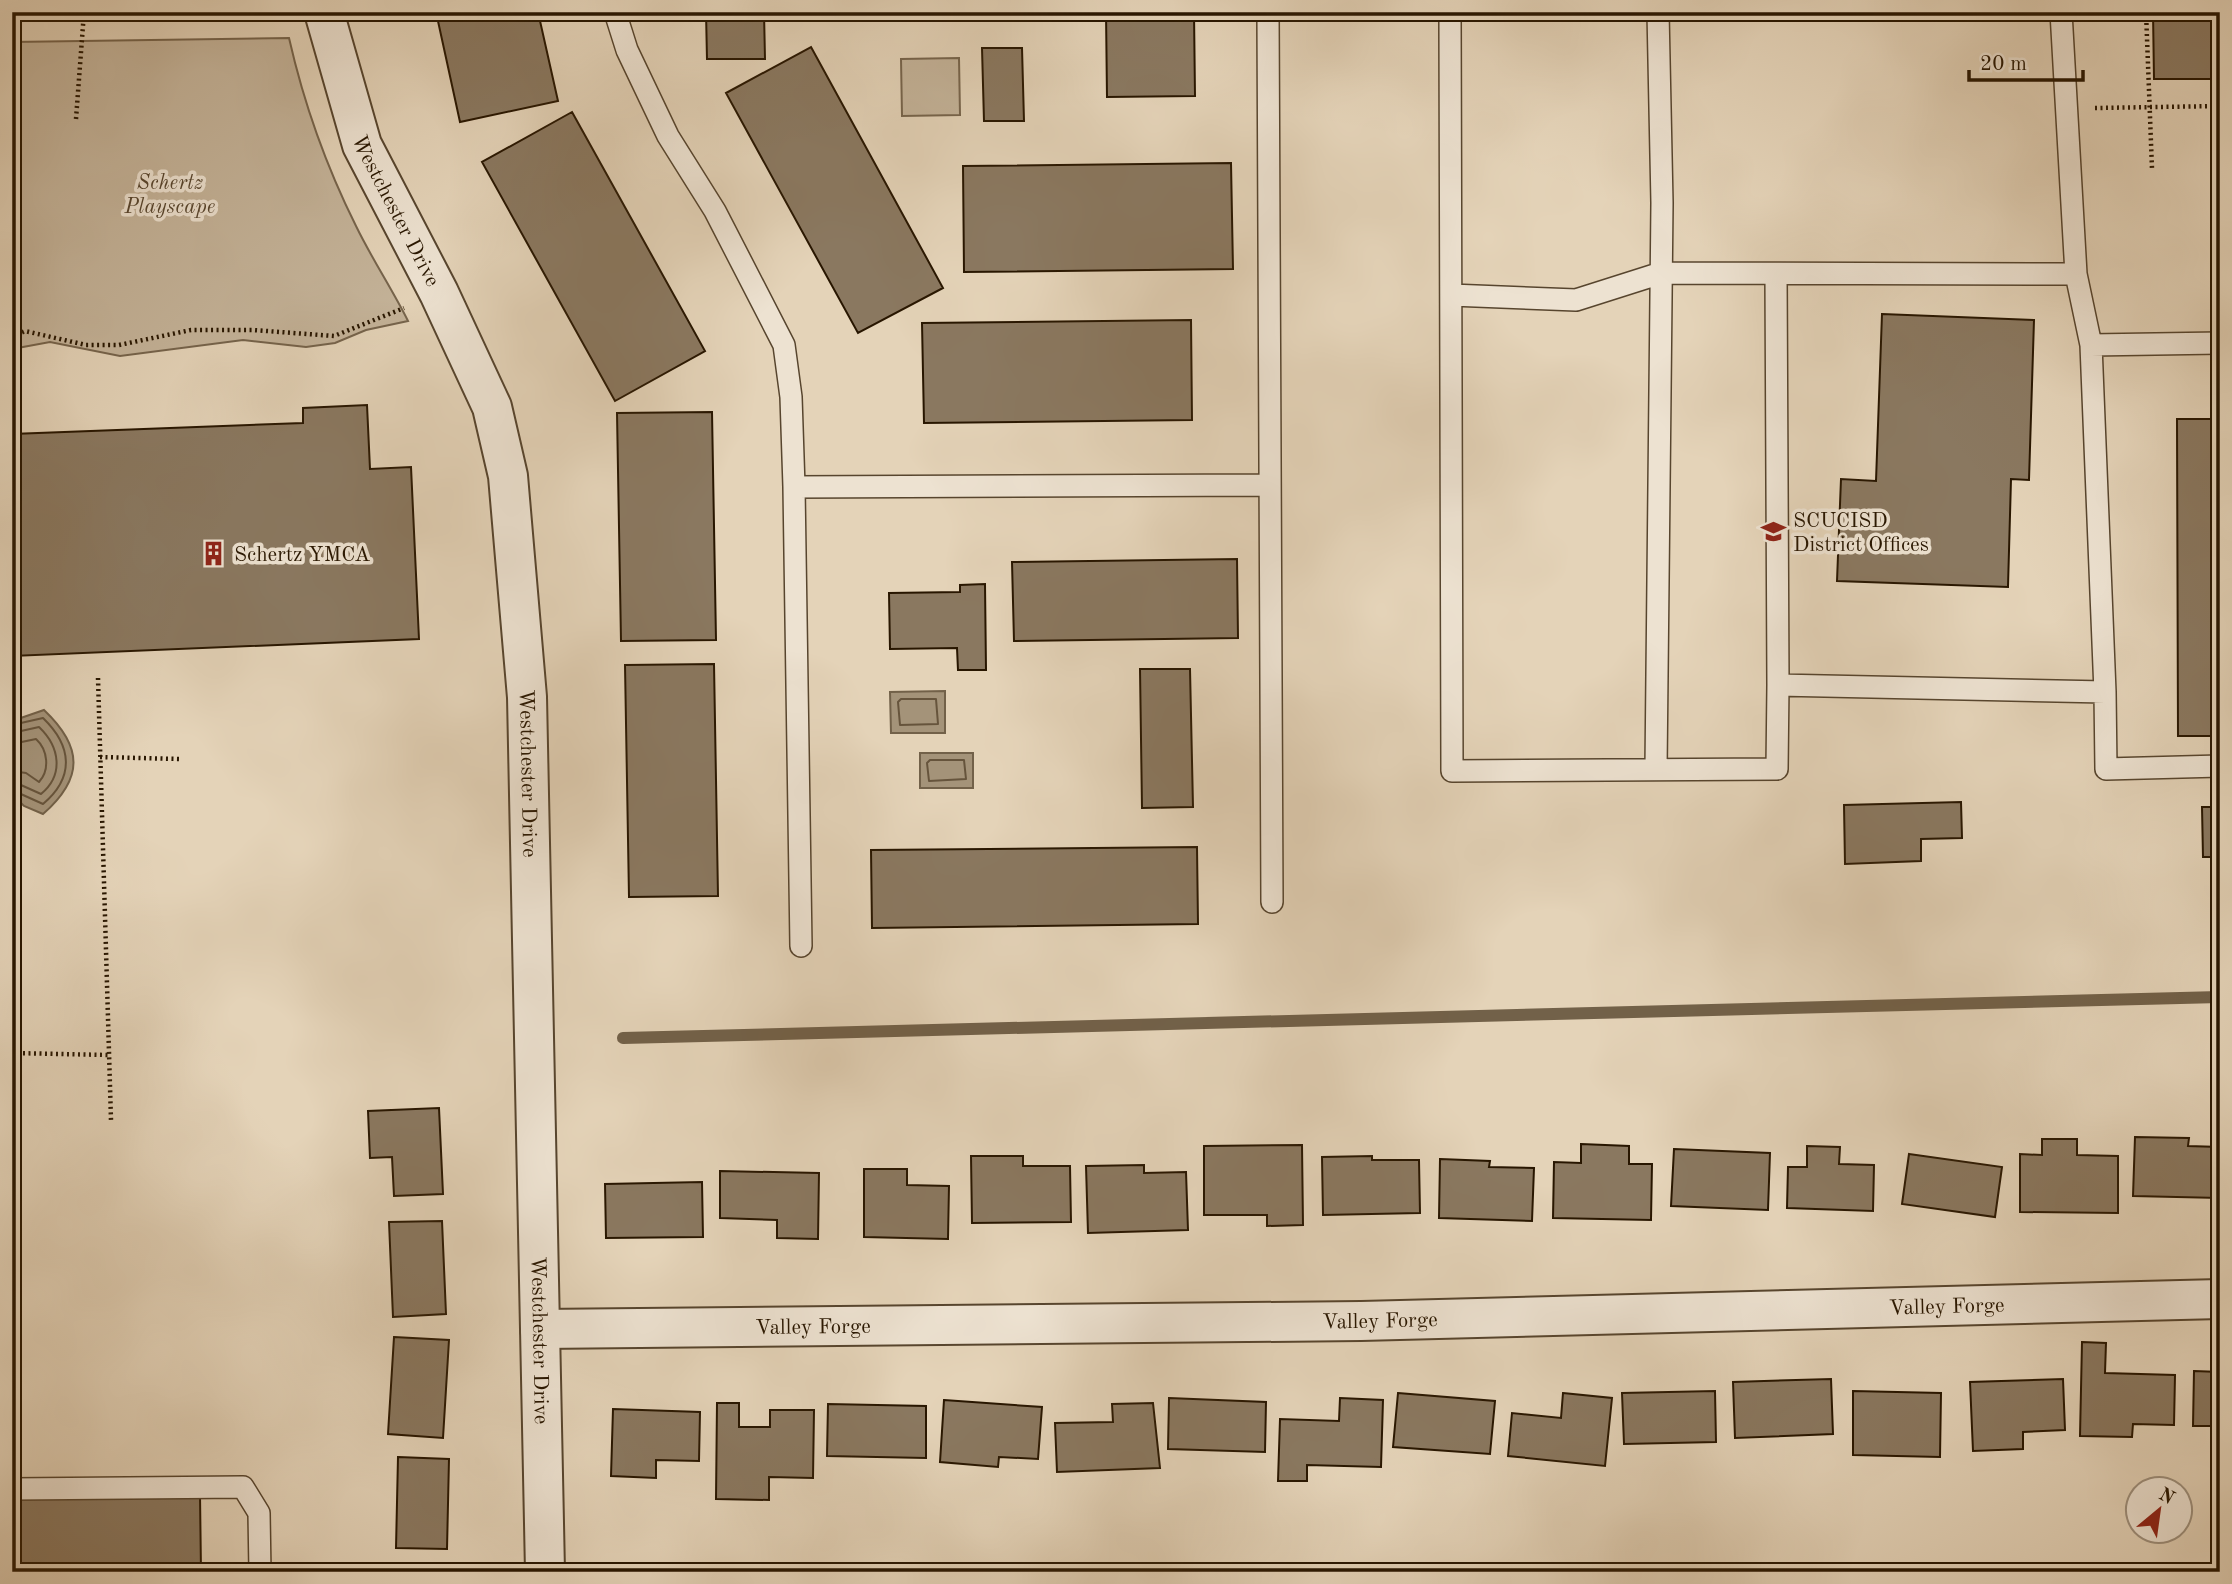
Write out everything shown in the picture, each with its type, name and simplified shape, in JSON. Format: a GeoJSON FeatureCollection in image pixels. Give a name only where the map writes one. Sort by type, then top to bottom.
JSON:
{"type":"FeatureCollection","features":[{"type":"Feature","properties":{"kind":"street","name":"Westchester Drive"},"geometry":{"type":"LineString","coordinates":[[324,12],[362,145],[439,293],[492,407],[508,476],[527,697],[545,1572]]}},
{"type":"Feature","properties":{"kind":"street","name":"Valley Forge"},"geometry":{"type":"LineString","coordinates":[[540,1329],[1361,1321],[2220,1299]]}},
{"type":"Feature","properties":{"kind":"lane"},"geometry":{"type":"LineString","coordinates":[[615,12],[627,50],[668,136],[715,211],[784,345],[791,397],[794,487],[801,946]]}},
{"type":"Feature","properties":{"kind":"lane"},"geometry":{"type":"LineString","coordinates":[[1268,12],[1268,485],[1272,902]]}},
{"type":"Feature","properties":{"kind":"lane"},"geometry":{"type":"LineString","coordinates":[[1450,12],[1452,771],[1777,769],[1776,274]]}},
{"type":"Feature","properties":{"kind":"lane"},"geometry":{"type":"LineString","coordinates":[[1656,769],[1661,273],[1658,12]]}},
{"type":"Feature","properties":{"kind":"lane"},"geometry":{"type":"LineString","coordinates":[[2061,12],[2076,274],[2091,345],[2106,769],[2220,766]]}},
{"type":"Feature","properties":{"kind":"lane"},"geometry":{"type":"LineString","coordinates":[[1451,295],[1576,300],[1661,273],[2076,274]]}},
{"type":"Feature","properties":{"kind":"lane"},"geometry":{"type":"LineString","coordinates":[[2091,345],[2220,343]]}},
{"type":"Feature","properties":{"kind":"lane"},"geometry":{"type":"LineString","coordinates":[[794,487],[1268,485]]}},
{"type":"Feature","properties":{"kind":"lane"},"geometry":{"type":"LineString","coordinates":[[1777,685],[2105,692]]}},
{"type":"Feature","properties":{"kind":"lane"},"geometry":{"type":"LineString","coordinates":[[12,1489],[243,1487],[259,1513],[260,1572]]}},
{"type":"Feature","properties":{"kind":"path"},"geometry":{"type":"LineString","coordinates":[[76,119],[84,12]]}},
{"type":"Feature","properties":{"kind":"path"},"geometry":{"type":"LineString","coordinates":[[2147,12],[2152,169]]}},
{"type":"Feature","properties":{"kind":"path"},"geometry":{"type":"LineString","coordinates":[[2066,109],[2220,106]]}},
{"type":"Feature","properties":{"kind":"path"},"geometry":{"type":"LineString","coordinates":[[12,337],[25,331],[86,345],[119,345],[191,330],[253,330],[334,336],[439,293]]}},
{"type":"Feature","properties":{"kind":"path"},"geometry":{"type":"LineString","coordinates":[[97,678],[111,1120]]}},
{"type":"Feature","properties":{"kind":"path"},"geometry":{"type":"LineString","coordinates":[[100,757],[178,759]]}},
{"type":"Feature","properties":{"kind":"path"},"geometry":{"type":"LineString","coordinates":[[12,1053],[108,1055]]}},
{"type":"Feature","properties":{"kind":"green space","name":"Schertz Playscape"},"geometry":{"type":"Polygon","coordinates":[[[289,38],[309,111],[335,181],[362,238],[408,321],[366,330],[335,343],[306,347],[243,340],[120,356],[50,342],[12,349],[12,42],[289,38]]]}},
{"type":"Feature","properties":{"kind":"green space"},"geometry":{"type":"Polygon","coordinates":[[[959,58],[960,115],[902,116],[901,59],[959,58]]]}},
{"type":"Feature","properties":{"kind":"water"},"geometry":{"type":"Polygon","coordinates":[[[945,691],[945,733],[891,733],[890,692],[945,691]]]}},
{"type":"Feature","properties":{"kind":"water"},"geometry":{"type":"Polygon","coordinates":[[[44,710],[66,737],[74,762],[66,788],[43,814],[24,806],[12,794],[12,721],[44,710]]]}},
{"type":"Feature","properties":{"kind":"water"},"geometry":{"type":"Polygon","coordinates":[[[920,753],[973,753],[973,788],[920,788],[920,753]]]}},
{"type":"Feature","properties":{"kind":"building"},"geometry":{"type":"Polygon","coordinates":[[[436,12],[538,12],[558,101],[460,122],[436,12]]]}},
{"type":"Feature","properties":{"kind":"building"},"geometry":{"type":"Polygon","coordinates":[[[706,12],[764,12],[765,59],[707,59],[706,12]]]}},
{"type":"Feature","properties":{"kind":"building"},"geometry":{"type":"Polygon","coordinates":[[[1106,12],[1194,12],[1195,96],[1107,97],[1106,12]]]}},
{"type":"Feature","properties":{"kind":"building"},"geometry":{"type":"Polygon","coordinates":[[[2153,12],[2220,12],[2220,79],[2154,79],[2153,12]]]}},
{"type":"Feature","properties":{"kind":"building"},"geometry":{"type":"Polygon","coordinates":[[[811,47],[943,288],[858,333],[726,93],[811,47]]]}},
{"type":"Feature","properties":{"kind":"building"},"geometry":{"type":"Polygon","coordinates":[[[982,48],[1022,48],[1024,121],[984,121],[982,48]]]}},
{"type":"Feature","properties":{"kind":"building"},"geometry":{"type":"Polygon","coordinates":[[[572,112],[705,351],[615,401],[482,162],[572,112]]]}},
{"type":"Feature","properties":{"kind":"building"},"geometry":{"type":"Polygon","coordinates":[[[1231,163],[1233,269],[964,272],[963,166],[1231,163]]]}},
{"type":"Feature","properties":{"kind":"building"},"geometry":{"type":"Polygon","coordinates":[[[1882,314],[2034,320],[2029,480],[2011,479],[2008,587],[1837,581],[1841,479],[1876,481],[1882,314]]]}},
{"type":"Feature","properties":{"kind":"building"},"geometry":{"type":"Polygon","coordinates":[[[1191,320],[1192,420],[924,423],[922,323],[1191,320]]]}},
{"type":"Feature","properties":{"kind":"building","name":"Schertz YMCA"},"geometry":{"type":"Polygon","coordinates":[[[367,405],[370,469],[411,467],[419,639],[12,656],[12,434],[303,423],[303,408],[367,405]]]}},
{"type":"Feature","properties":{"kind":"building"},"geometry":{"type":"Polygon","coordinates":[[[712,412],[716,640],[621,641],[617,413],[712,412]]]}},
{"type":"Feature","properties":{"kind":"building"},"geometry":{"type":"Polygon","coordinates":[[[2177,419],[2220,419],[2220,736],[2178,736],[2177,419]]]}},
{"type":"Feature","properties":{"kind":"building"},"geometry":{"type":"Polygon","coordinates":[[[1237,559],[1238,638],[1014,641],[1012,562],[1237,559]]]}},
{"type":"Feature","properties":{"kind":"building"},"geometry":{"type":"Polygon","coordinates":[[[985,584],[986,670],[958,670],[957,648],[890,649],[889,593],[960,592],[960,585],[985,584]]]}},
{"type":"Feature","properties":{"kind":"building"},"geometry":{"type":"Polygon","coordinates":[[[714,664],[718,896],[629,897],[625,665],[714,664]]]}},
{"type":"Feature","properties":{"kind":"building"},"geometry":{"type":"Polygon","coordinates":[[[1140,669],[1190,669],[1193,807],[1142,808],[1140,669]]]}},
{"type":"Feature","properties":{"kind":"building"},"geometry":{"type":"Polygon","coordinates":[[[1961,802],[1962,838],[1921,839],[1921,861],[1845,864],[1844,805],[1961,802]]]}},
{"type":"Feature","properties":{"kind":"building"},"geometry":{"type":"Polygon","coordinates":[[[2202,807],[2220,807],[2220,857],[2203,857],[2202,807]]]}},
{"type":"Feature","properties":{"kind":"building"},"geometry":{"type":"Polygon","coordinates":[[[1197,847],[1198,924],[872,928],[871,850],[1197,847]]]}},
{"type":"Feature","properties":{"kind":"building"},"geometry":{"type":"Polygon","coordinates":[[[439,1108],[443,1194],[394,1196],[392,1157],[370,1158],[368,1111],[439,1108]]]}},
{"type":"Feature","properties":{"kind":"building"},"geometry":{"type":"Polygon","coordinates":[[[2135,1137],[2189,1138],[2188,1146],[2220,1147],[2220,1198],[2133,1196],[2135,1137]]]}},
{"type":"Feature","properties":{"kind":"building"},"geometry":{"type":"Polygon","coordinates":[[[2042,1139],[2077,1139],[2077,1155],[2118,1156],[2118,1213],[2020,1212],[2020,1154],[2042,1155],[2042,1139]]]}},
{"type":"Feature","properties":{"kind":"building"},"geometry":{"type":"Polygon","coordinates":[[[1581,1144],[1629,1146],[1629,1164],[1652,1164],[1651,1220],[1553,1218],[1554,1162],[1581,1163],[1581,1144]]]}},
{"type":"Feature","properties":{"kind":"building"},"geometry":{"type":"Polygon","coordinates":[[[1302,1145],[1303,1225],[1267,1226],[1267,1215],[1204,1215],[1204,1146],[1302,1145]]]}},
{"type":"Feature","properties":{"kind":"building"},"geometry":{"type":"Polygon","coordinates":[[[1807,1146],[1840,1147],[1839,1164],[1874,1165],[1873,1211],[1787,1208],[1788,1167],[1807,1167],[1807,1146]]]}},
{"type":"Feature","properties":{"kind":"building"},"geometry":{"type":"Polygon","coordinates":[[[1674,1149],[1770,1153],[1768,1210],[1671,1206],[1674,1149]]]}},
{"type":"Feature","properties":{"kind":"building"},"geometry":{"type":"Polygon","coordinates":[[[1909,1154],[2002,1167],[1995,1217],[1902,1204],[1909,1154]]]}},
{"type":"Feature","properties":{"kind":"building"},"geometry":{"type":"Polygon","coordinates":[[[971,1156],[1023,1156],[1023,1166],[1070,1166],[1071,1222],[972,1223],[971,1156]]]}},
{"type":"Feature","properties":{"kind":"building"},"geometry":{"type":"Polygon","coordinates":[[[1372,1156],[1372,1160],[1419,1160],[1420,1213],[1323,1215],[1322,1157],[1372,1156]]]}},
{"type":"Feature","properties":{"kind":"building"},"geometry":{"type":"Polygon","coordinates":[[[1440,1159],[1490,1161],[1489,1167],[1534,1168],[1532,1221],[1439,1218],[1440,1159]]]}},
{"type":"Feature","properties":{"kind":"building"},"geometry":{"type":"Polygon","coordinates":[[[1144,1165],[1144,1173],[1186,1172],[1188,1230],[1088,1233],[1086,1166],[1144,1165]]]}},
{"type":"Feature","properties":{"kind":"building"},"geometry":{"type":"Polygon","coordinates":[[[864,1169],[907,1169],[907,1185],[949,1186],[948,1239],[864,1237],[864,1169]]]}},
{"type":"Feature","properties":{"kind":"building"},"geometry":{"type":"Polygon","coordinates":[[[720,1171],[819,1173],[818,1239],[777,1238],[777,1220],[720,1218],[720,1171]]]}},
{"type":"Feature","properties":{"kind":"building"},"geometry":{"type":"Polygon","coordinates":[[[702,1182],[703,1237],[606,1238],[605,1184],[702,1182]]]}},
{"type":"Feature","properties":{"kind":"building"},"geometry":{"type":"Polygon","coordinates":[[[442,1221],[446,1314],[393,1317],[389,1222],[442,1221]]]}},
{"type":"Feature","properties":{"kind":"building"},"geometry":{"type":"Polygon","coordinates":[[[394,1337],[449,1340],[443,1438],[388,1434],[394,1337]]]}},
{"type":"Feature","properties":{"kind":"building"},"geometry":{"type":"Polygon","coordinates":[[[2082,1342],[2106,1343],[2105,1373],[2175,1375],[2174,1425],[2133,1424],[2132,1437],[2080,1436],[2082,1342]]]}},
{"type":"Feature","properties":{"kind":"building"},"geometry":{"type":"Polygon","coordinates":[[[2194,1371],[2220,1372],[2220,1426],[2193,1426],[2194,1371]]]}},
{"type":"Feature","properties":{"kind":"building"},"geometry":{"type":"Polygon","coordinates":[[[1831,1379],[1833,1434],[1735,1438],[1733,1382],[1831,1379]]]}},
{"type":"Feature","properties":{"kind":"building"},"geometry":{"type":"Polygon","coordinates":[[[2063,1379],[2065,1430],[2023,1432],[2023,1449],[1973,1451],[1970,1382],[2063,1379]]]}},
{"type":"Feature","properties":{"kind":"building"},"geometry":{"type":"Polygon","coordinates":[[[1715,1391],[1716,1442],[1624,1444],[1622,1393],[1715,1391]]]}},
{"type":"Feature","properties":{"kind":"building"},"geometry":{"type":"Polygon","coordinates":[[[1853,1391],[1941,1393],[1940,1457],[1853,1455],[1853,1391]]]}},
{"type":"Feature","properties":{"kind":"building"},"geometry":{"type":"Polygon","coordinates":[[[1398,1393],[1495,1401],[1490,1454],[1393,1447],[1398,1393]]]}},
{"type":"Feature","properties":{"kind":"building"},"geometry":{"type":"Polygon","coordinates":[[[1563,1393],[1612,1398],[1605,1466],[1508,1456],[1512,1413],[1561,1418],[1563,1393]]]}},
{"type":"Feature","properties":{"kind":"building"},"geometry":{"type":"Polygon","coordinates":[[[1169,1398],[1266,1402],[1265,1452],[1168,1449],[1169,1398]]]}},
{"type":"Feature","properties":{"kind":"building"},"geometry":{"type":"Polygon","coordinates":[[[1340,1398],[1383,1400],[1381,1467],[1307,1465],[1307,1481],[1278,1481],[1280,1419],[1339,1421],[1340,1398]]]}},
{"type":"Feature","properties":{"kind":"building"},"geometry":{"type":"Polygon","coordinates":[[[944,1400],[1042,1407],[1038,1459],[999,1457],[998,1467],[940,1462],[944,1400]]]}},
{"type":"Feature","properties":{"kind":"building"},"geometry":{"type":"Polygon","coordinates":[[[717,1403],[739,1403],[739,1427],[770,1427],[770,1410],[814,1410],[813,1478],[769,1477],[769,1500],[716,1499],[717,1403]]]}},
{"type":"Feature","properties":{"kind":"building"},"geometry":{"type":"Polygon","coordinates":[[[1153,1403],[1160,1468],[1057,1472],[1055,1423],[1113,1422],[1112,1404],[1153,1403]]]}},
{"type":"Feature","properties":{"kind":"building"},"geometry":{"type":"Polygon","coordinates":[[[828,1404],[926,1406],[926,1458],[827,1456],[828,1404]]]}},
{"type":"Feature","properties":{"kind":"building"},"geometry":{"type":"Polygon","coordinates":[[[613,1409],[700,1412],[699,1461],[656,1460],[656,1478],[611,1476],[613,1409]]]}},
{"type":"Feature","properties":{"kind":"building"},"geometry":{"type":"Polygon","coordinates":[[[398,1457],[449,1459],[447,1549],[396,1548],[398,1457]]]}},
{"type":"Feature","properties":{"kind":"building"},"geometry":{"type":"Polygon","coordinates":[[[200,1495],[201,1572],[12,1572],[12,1496],[200,1495]]]}},
{"type":"Feature","properties":{"kind":"building"},"geometry":{"type":"Polygon","coordinates":[[[2196,1565],[2220,1566],[2220,1572],[2196,1572],[2196,1565]]]}},
{"type":"Feature","properties":{"kind":"building"},"geometry":{"type":"Polygon","coordinates":[[[1809,1571],[1809,1572],[1746,1572],[1809,1571]]]}},
{"type":"Feature","properties":{"kind":"waterway"},"geometry":{"type":"LineString","coordinates":[[623,1038],[2220,997]]}},
{"type":"Feature","properties":{"kind":"place","name":"SCUCISD District Offices"},"geometry":{"type":"Point","coordinates":[1773,532]}},
{"type":"Feature","properties":{"kind":"place","name":"Schertz YMCA"},"geometry":{"type":"Point","coordinates":[214,554]}}]}
